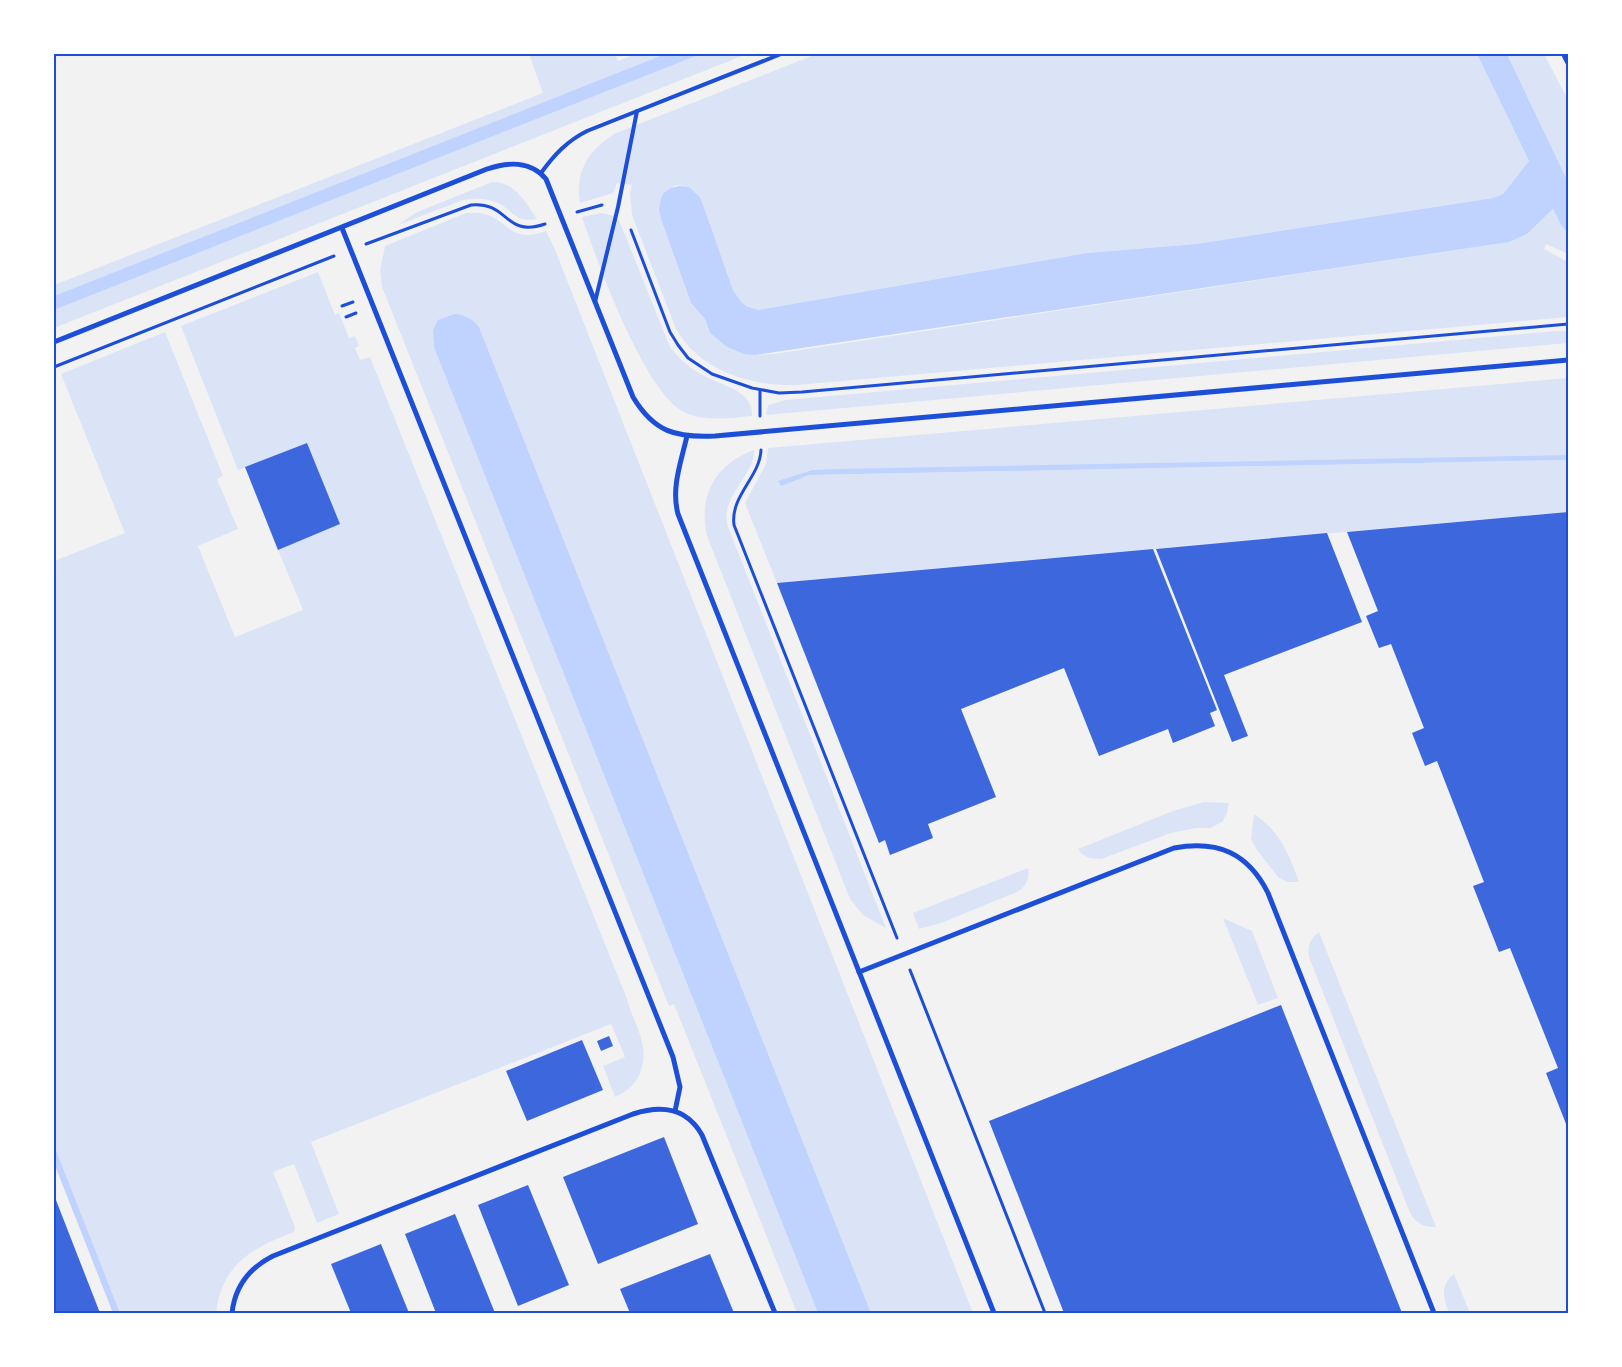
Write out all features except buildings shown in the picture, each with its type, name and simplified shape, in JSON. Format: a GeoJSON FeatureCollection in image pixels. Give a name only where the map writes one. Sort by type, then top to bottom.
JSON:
{"type":"FeatureCollection","features":[{"type":"Feature","properties":{"kind":"street"},"geometry":{"type":"LineString","coordinates":[[54,342],[493,167],[520,164],[541,173],[548,183],[630,391],[640,408],[654,422],[666,430],[687,436],[715,436],[1568,360]]}},
{"type":"Feature","properties":{"kind":"street"},"geometry":{"type":"LineString","coordinates":[[342,228],[673,1057],[680,1088],[676,1111]]}},
{"type":"Feature","properties":{"kind":"street"},"geometry":{"type":"LineString","coordinates":[[687,436],[675,486],[678,514],[994,1313]]}},
{"type":"Feature","properties":{"kind":"street"},"geometry":{"type":"LineString","coordinates":[[859,972],[1174,848],[1199,845],[1211,846],[1234,854],[1245,861],[1261,880],[1268,893],[1434,1313]]}},
{"type":"Feature","properties":{"kind":"street"},"geometry":{"type":"LineString","coordinates":[[232,1313],[237,1290],[251,1270],[261,1262],[633,1114],[654,1108],[676,1111],[694,1124],[707,1144],[775,1313]]}},
{"type":"Feature","properties":{"kind":"lane"},"geometry":{"type":"LineString","coordinates":[[541,173],[560,149],[587,131],[781,54]]}},
{"type":"Feature","properties":{"kind":"lane"},"geometry":{"type":"LineString","coordinates":[[1563,54],[1568,64]]}},
{"type":"Feature","properties":{"kind":"lane"},"geometry":{"type":"LineString","coordinates":[[595,302],[618,207],[637,111]]}},
{"type":"Feature","properties":{"kind":"path"},"geometry":{"type":"LineString","coordinates":[[54,367],[350,250],[471,205],[481,204],[494,208],[513,224],[525,228],[535,227],[602,204],[618,207],[628,222],[670,332],[684,353],[700,367],[712,374],[744,386],[770,392],[802,392],[1568,324]]}},
{"type":"Feature","properties":{"kind":"path"},"geometry":{"type":"LineString","coordinates":[[737,502],[733,518],[735,528],[1045,1313]]}},
{"type":"Feature","properties":{"kind":"shaded area"},"geometry":{"type":"Polygon","coordinates":[[[529,54],[615,54],[618,61],[636,54],[665,54],[54,296],[54,285],[543,93],[529,54]]]}},
{"type":"Feature","properties":{"kind":"shaded area"},"geometry":{"type":"Polygon","coordinates":[[[701,54],[747,54],[54,328],[54,310],[701,54]]]}},
{"type":"Feature","properties":{"kind":"shaded area"},"geometry":{"type":"Polygon","coordinates":[[[817,54],[1477,54],[1529,161],[1503,194],[1493,198],[1196,244],[1087,253],[758,310],[746,305],[733,290],[700,197],[684,186],[671,188],[662,200],[661,219],[691,303],[705,319],[710,333],[727,347],[736,351],[755,355],[774,354],[1508,242],[1527,234],[1553,209],[1561,225],[1568,233],[1568,254],[1546,244],[1544,249],[1568,262],[1568,317],[797,385],[762,383],[745,379],[712,365],[698,355],[676,329],[632,215],[630,193],[632,185],[617,183],[613,193],[580,203],[579,181],[586,162],[592,154],[616,133],[817,54]]]}},
{"type":"Feature","properties":{"kind":"shaded area"},"geometry":{"type":"Polygon","coordinates":[[[1507,54],[1544,54],[1568,100],[1568,182],[1507,54]]]}},
{"type":"Feature","properties":{"kind":"shaded area"},"geometry":{"type":"Polygon","coordinates":[[[492,182],[507,185],[513,189],[524,200],[537,219],[519,218],[494,201],[472,199],[463,200],[398,225],[415,213],[492,182]]]}},
{"type":"Feature","properties":{"kind":"shaded area"},"geometry":{"type":"Polygon","coordinates":[[[466,213],[489,215],[513,231],[522,234],[532,235],[546,231],[554,247],[973,1313],[871,1313],[479,327],[433,342],[818,1313],[797,1313],[674,1004],[669,1006],[382,287],[380,270],[385,246],[466,213]]]}},
{"type":"Feature","properties":{"kind":"shaded area"},"geometry":{"type":"Polygon","coordinates":[[[602,213],[614,216],[619,220],[670,347],[683,361],[695,370],[741,394],[751,407],[752,416],[709,418],[692,415],[684,412],[669,400],[653,379],[638,353],[610,293],[582,217],[602,213]]]}},
{"type":"Feature","properties":{"kind":"shaded area"},"geometry":{"type":"Polygon","coordinates":[[[318,272],[335,315],[339,313],[349,338],[355,336],[359,346],[355,348],[360,360],[370,357],[627,999],[640,1034],[643,1060],[641,1070],[634,1083],[615,1097],[603,1066],[625,1057],[611,1024],[311,1142],[339,1214],[317,1223],[294,1164],[273,1172],[295,1227],[294,1232],[252,1252],[232,1270],[219,1296],[216,1313],[120,1313],[54,1145],[54,561],[125,533],[61,374],[165,332],[223,476],[217,479],[238,529],[198,546],[235,637],[303,610],[278,550],[340,524],[307,443],[238,470],[181,326],[318,272]]]}},
{"type":"Feature","properties":{"kind":"shaded area"},"geometry":{"type":"Polygon","coordinates":[[[1568,331],[1568,343],[766,415],[768,405],[786,400],[1568,331]]]}},
{"type":"Feature","properties":{"kind":"shaded area"},"geometry":{"type":"Polygon","coordinates":[[[1568,378],[1568,455],[812,470],[778,482],[809,475],[1568,460],[1568,512],[777,583],[745,503],[766,464],[768,448],[1568,378]]]}},
{"type":"Feature","properties":{"kind":"shaded area"},"geometry":{"type":"Polygon","coordinates":[[[754,450],[749,468],[729,504],[726,514],[727,524],[886,928],[863,915],[850,899],[707,536],[705,508],[712,483],[729,464],[740,456],[754,450]]]}},
{"type":"Feature","properties":{"kind":"shaded area"},"geometry":{"type":"Polygon","coordinates":[[[1204,802],[1229,803],[1227,813],[1222,822],[1210,828],[1196,828],[1171,833],[1101,859],[1089,858],[1078,849],[1173,811],[1204,802]]]}},
{"type":"Feature","properties":{"kind":"shaded area"},"geometry":{"type":"Polygon","coordinates":[[[1254,814],[1271,828],[1277,836],[1287,853],[1299,882],[1287,882],[1278,877],[1257,850],[1251,839],[1254,814]]]}},
{"type":"Feature","properties":{"kind":"shaded area"},"geometry":{"type":"Polygon","coordinates":[[[1028,868],[1027,882],[1017,892],[941,923],[919,929],[913,913],[1028,868]]]}},
{"type":"Feature","properties":{"kind":"shaded area"},"geometry":{"type":"Polygon","coordinates":[[[1223,918],[1252,931],[1278,998],[1258,1005],[1223,918]]]}},
{"type":"Feature","properties":{"kind":"shaded area"},"geometry":{"type":"Polygon","coordinates":[[[1319,932],[1436,1227],[1418,1223],[1412,1217],[1408,1208],[1309,957],[1310,943],[1319,932]]]}},
{"type":"Feature","properties":{"kind":"shaded area"},"geometry":{"type":"Polygon","coordinates":[[[1454,1274],[1470,1313],[1449,1313],[1444,1292],[1446,1283],[1454,1274]]]}},
{"type":"Feature","properties":{"kind":"water"},"geometry":{"type":"Polygon","coordinates":[[[665,54],[701,54],[54,310],[54,296],[665,54]]]}},
{"type":"Feature","properties":{"kind":"water"},"geometry":{"type":"Polygon","coordinates":[[[1477,54],[1507,54],[1568,182],[1568,233],[1561,225],[1553,209],[1527,234],[1509,242],[755,355],[744,354],[727,347],[710,333],[705,319],[691,303],[659,209],[663,194],[670,188],[689,187],[700,197],[733,290],[746,306],[758,310],[1087,253],[1196,244],[1493,198],[1503,194],[1529,161],[1477,54]]]}},
{"type":"Feature","properties":{"kind":"water"},"geometry":{"type":"Polygon","coordinates":[[[455,314],[468,318],[479,327],[871,1313],[818,1313],[434,347],[433,330],[438,320],[455,314]]]}},
{"type":"Feature","properties":{"kind":"water"},"geometry":{"type":"Polygon","coordinates":[[[1568,455],[1568,460],[809,475],[781,486],[778,481],[812,470],[835,469],[1568,455]]]}},
{"type":"Feature","properties":{"kind":"water"},"geometry":{"type":"Polygon","coordinates":[[[54,1145],[120,1313],[113,1313],[54,1163],[54,1145]]]}}]}
